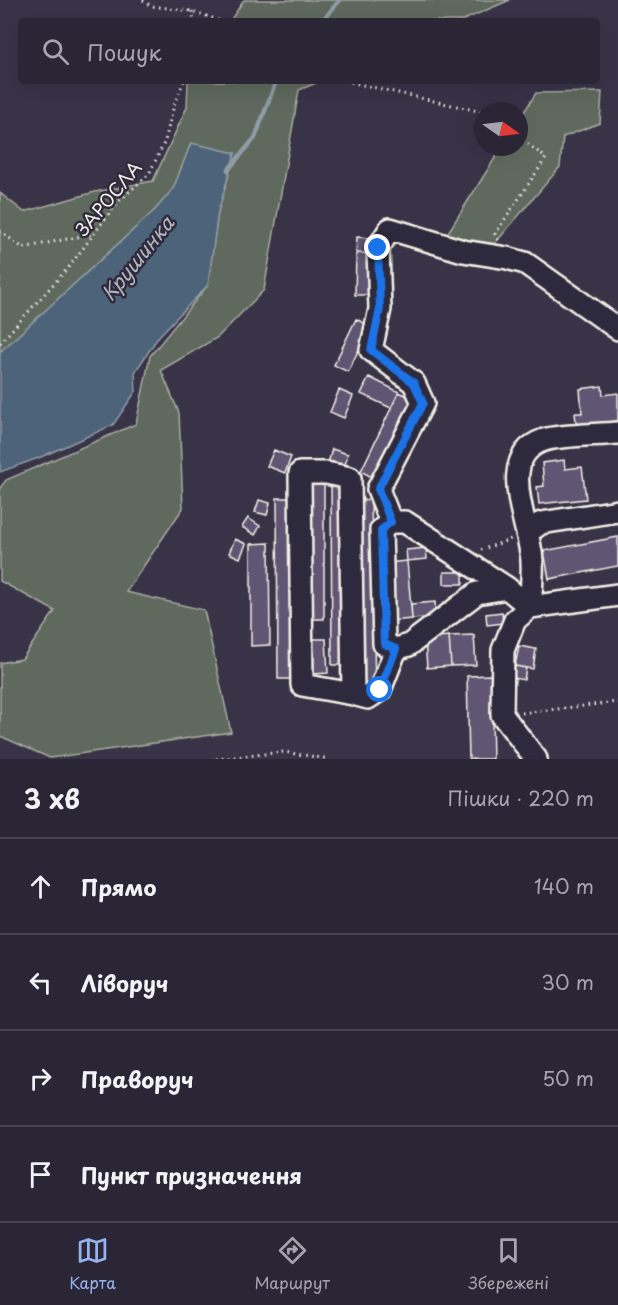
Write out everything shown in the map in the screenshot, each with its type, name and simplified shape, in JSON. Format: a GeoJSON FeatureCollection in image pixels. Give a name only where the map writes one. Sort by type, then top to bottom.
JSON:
{"type":"FeatureCollection","features":[{"type":"Feature","properties":{"kind":"street"},"geometry":{"type":"LineString","coordinates":[[378,489],[423,403],[414,383],[371,350],[380,309],[378,248],[390,229],[463,251],[525,263],[618,329]]}},
{"type":"Feature","properties":{"kind":"street"},"geometry":{"type":"LineString","coordinates":[[530,607],[532,560],[517,467],[533,445],[546,439],[618,433]]}},
{"type":"Feature","properties":{"kind":"street"},"geometry":{"type":"LineString","coordinates":[[391,522],[378,489],[350,478],[326,473],[300,473],[302,686],[369,698],[380,690],[396,649]]}},
{"type":"Feature","properties":{"kind":"street"},"geometry":{"type":"LineString","coordinates":[[350,478],[353,694]]}},
{"type":"Feature","properties":{"kind":"street"},"geometry":{"type":"LineString","coordinates":[[527,533],[541,523],[618,511]]}},
{"type":"Feature","properties":{"kind":"street"},"geometry":{"type":"LineString","coordinates":[[507,588],[477,593],[409,645],[396,649],[384,644],[381,530],[391,522],[405,522],[507,588],[530,607]]}},
{"type":"Feature","properties":{"kind":"street"},"geometry":{"type":"LineString","coordinates":[[536,759],[502,715],[503,650],[515,620],[530,607],[618,594]]}},
{"type":"Feature","properties":{"kind":"path"},"geometry":{"type":"LineString","coordinates":[[143,0],[151,6],[192,11],[212,18]]}},
{"type":"Feature","properties":{"kind":"path"},"geometry":{"type":"LineString","coordinates":[[192,11],[193,18]]}},
{"type":"Feature","properties":{"kind":"path","name":"ЗАРОСЛА"},"geometry":{"type":"LineString","coordinates":[[0,343],[68,268],[118,202],[149,174],[165,141],[174,105],[183,84]]}},
{"type":"Feature","properties":{"kind":"path"},"geometry":{"type":"LineString","coordinates":[[358,84],[474,110]]}},
{"type":"Feature","properties":{"kind":"path"},"geometry":{"type":"LineString","coordinates":[[507,258],[495,234],[546,158],[528,144]]}},
{"type":"Feature","properties":{"kind":"path"},"geometry":{"type":"LineString","coordinates":[[0,231],[23,248],[93,234]]}},
{"type":"Feature","properties":{"kind":"path"},"geometry":{"type":"LineString","coordinates":[[461,558],[527,533]]}},
{"type":"Feature","properties":{"kind":"path"},"geometry":{"type":"LineString","coordinates":[[502,715],[618,702]]}},
{"type":"Feature","properties":{"kind":"path"},"geometry":{"type":"LineString","coordinates":[[216,759],[284,752],[329,759]]}},
{"type":"Feature","properties":{"kind":"green space"},"geometry":{"type":"Polygon","coordinates":[[[244,0],[510,0],[468,18],[232,18],[244,0]]]}},
{"type":"Feature","properties":{"kind":"green space"},"geometry":{"type":"Polygon","coordinates":[[[188,84],[314,84],[299,90],[264,290],[218,337],[161,370],[179,413],[183,508],[126,592],[204,610],[231,732],[50,758],[0,736],[0,663],[22,659],[55,611],[0,581],[0,488],[6,480],[136,424],[150,356],[208,285],[218,212],[235,153],[191,143],[173,189],[155,210],[0,352],[0,193],[24,212],[95,192],[153,181],[187,107],[188,84]]]}},
{"type":"Feature","properties":{"kind":"green space"},"geometry":{"type":"Polygon","coordinates":[[[602,92],[600,123],[563,137],[560,167],[492,247],[447,234],[496,156],[528,156],[528,106],[536,93],[602,92]]]}},
{"type":"Feature","properties":{"kind":"water"},"geometry":{"type":"Polygon","coordinates":[[[191,143],[235,153],[218,212],[208,285],[159,336],[135,372],[136,391],[113,425],[41,457],[0,472],[0,352],[155,210],[173,189],[191,143]]]}},
{"type":"Feature","properties":{"kind":"building"},"geometry":{"type":"Polygon","coordinates":[[[357,237],[372,238],[372,254],[356,253],[357,237]]]}},
{"type":"Feature","properties":{"kind":"building"},"geometry":{"type":"Polygon","coordinates":[[[356,253],[372,254],[371,295],[355,295],[356,253]]]}},
{"type":"Feature","properties":{"kind":"building"},"geometry":{"type":"Polygon","coordinates":[[[356,319],[370,326],[348,372],[334,365],[356,319]]]}},
{"type":"Feature","properties":{"kind":"building"},"geometry":{"type":"Polygon","coordinates":[[[369,377],[399,392],[391,408],[361,394],[369,377]]]}},
{"type":"Feature","properties":{"kind":"building"},"geometry":{"type":"Polygon","coordinates":[[[602,386],[603,395],[618,393],[618,426],[577,431],[575,413],[582,413],[580,389],[602,386]]]}},
{"type":"Feature","properties":{"kind":"building"},"geometry":{"type":"Polygon","coordinates":[[[339,390],[353,396],[344,418],[330,412],[339,390]]]}},
{"type":"Feature","properties":{"kind":"building"},"geometry":{"type":"Polygon","coordinates":[[[399,392],[414,399],[375,479],[361,471],[399,392]]]}},
{"type":"Feature","properties":{"kind":"building"},"geometry":{"type":"Polygon","coordinates":[[[332,449],[348,454],[343,472],[327,467],[332,449]]]}},
{"type":"Feature","properties":{"kind":"building"},"geometry":{"type":"Polygon","coordinates":[[[274,450],[291,457],[285,473],[267,466],[274,450]]]}},
{"type":"Feature","properties":{"kind":"building"},"geometry":{"type":"Polygon","coordinates":[[[564,460],[565,469],[582,467],[586,499],[539,504],[537,487],[544,486],[542,463],[564,460]]]}},
{"type":"Feature","properties":{"kind":"building"},"geometry":{"type":"Polygon","coordinates":[[[308,479],[324,479],[324,619],[308,619],[308,479]]]}},
{"type":"Feature","properties":{"kind":"building"},"geometry":{"type":"Polygon","coordinates":[[[331,485],[345,485],[346,665],[332,665],[331,485]]]}},
{"type":"Feature","properties":{"kind":"building"},"geometry":{"type":"Polygon","coordinates":[[[277,498],[294,498],[294,679],[278,679],[277,498]]]}},
{"type":"Feature","properties":{"kind":"building"},"geometry":{"type":"Polygon","coordinates":[[[259,500],[270,503],[267,515],[255,512],[259,500]]]}},
{"type":"Feature","properties":{"kind":"building"},"geometry":{"type":"Polygon","coordinates":[[[354,500],[371,500],[375,689],[357,689],[354,500]]]}},
{"type":"Feature","properties":{"kind":"building"},"geometry":{"type":"Polygon","coordinates":[[[248,518],[260,526],[255,535],[242,527],[248,518]]]}},
{"type":"Feature","properties":{"kind":"building"},"geometry":{"type":"Polygon","coordinates":[[[618,537],[618,566],[549,579],[544,551],[618,537]]]}},
{"type":"Feature","properties":{"kind":"building"},"geometry":{"type":"Polygon","coordinates":[[[235,539],[246,544],[240,558],[229,553],[235,539]]]}},
{"type":"Feature","properties":{"kind":"building"},"geometry":{"type":"Polygon","coordinates":[[[269,543],[270,645],[251,646],[251,544],[269,543]]]}},
{"type":"Feature","properties":{"kind":"building"},"geometry":{"type":"Polygon","coordinates":[[[426,548],[427,559],[407,561],[406,550],[426,548]]]}},
{"type":"Feature","properties":{"kind":"building"},"geometry":{"type":"Polygon","coordinates":[[[407,561],[412,619],[391,621],[386,563],[407,561]]]}},
{"type":"Feature","properties":{"kind":"building"},"geometry":{"type":"Polygon","coordinates":[[[444,572],[463,572],[463,584],[444,584],[444,572]]]}},
{"type":"Feature","properties":{"kind":"building"},"geometry":{"type":"Polygon","coordinates":[[[435,602],[436,617],[412,619],[411,604],[435,602]]]}},
{"type":"Feature","properties":{"kind":"building"},"geometry":{"type":"Polygon","coordinates":[[[502,612],[503,623],[487,625],[486,614],[502,612]]]}},
{"type":"Feature","properties":{"kind":"building"},"geometry":{"type":"Polygon","coordinates":[[[474,635],[476,665],[451,666],[449,636],[474,635]]]}},
{"type":"Feature","properties":{"kind":"building"},"geometry":{"type":"Polygon","coordinates":[[[449,636],[451,666],[427,668],[425,638],[449,636]]]}},
{"type":"Feature","properties":{"kind":"building"},"geometry":{"type":"Polygon","coordinates":[[[312,639],[326,639],[328,673],[313,674],[312,639]]]}},
{"type":"Feature","properties":{"kind":"building"},"geometry":{"type":"Polygon","coordinates":[[[519,646],[536,649],[533,669],[515,666],[519,646]]]}},
{"type":"Feature","properties":{"kind":"building"},"geometry":{"type":"Polygon","coordinates":[[[515,666],[526,668],[524,680],[513,678],[515,666]]]}},
{"type":"Feature","properties":{"kind":"building"},"geometry":{"type":"Polygon","coordinates":[[[491,675],[493,759],[469,759],[467,676],[491,675]]]}},
{"type":"Feature","properties":{"kind":"waterway","name":"Крушинка"},"geometry":{"type":"LineString","coordinates":[[325,18],[340,0]]}},
{"type":"Feature","properties":{"kind":"waterway","name":"Крушинка"},"geometry":{"type":"LineString","coordinates":[[228,170],[255,138],[275,84]]}},
{"type":"Feature","properties":{"kind":"route"},"geometry":{"type":"LineString","coordinates":[[378,248],[380,309],[371,350],[414,383],[423,403],[378,489],[391,522],[381,530],[384,644],[396,649],[380,690]]}}]}
